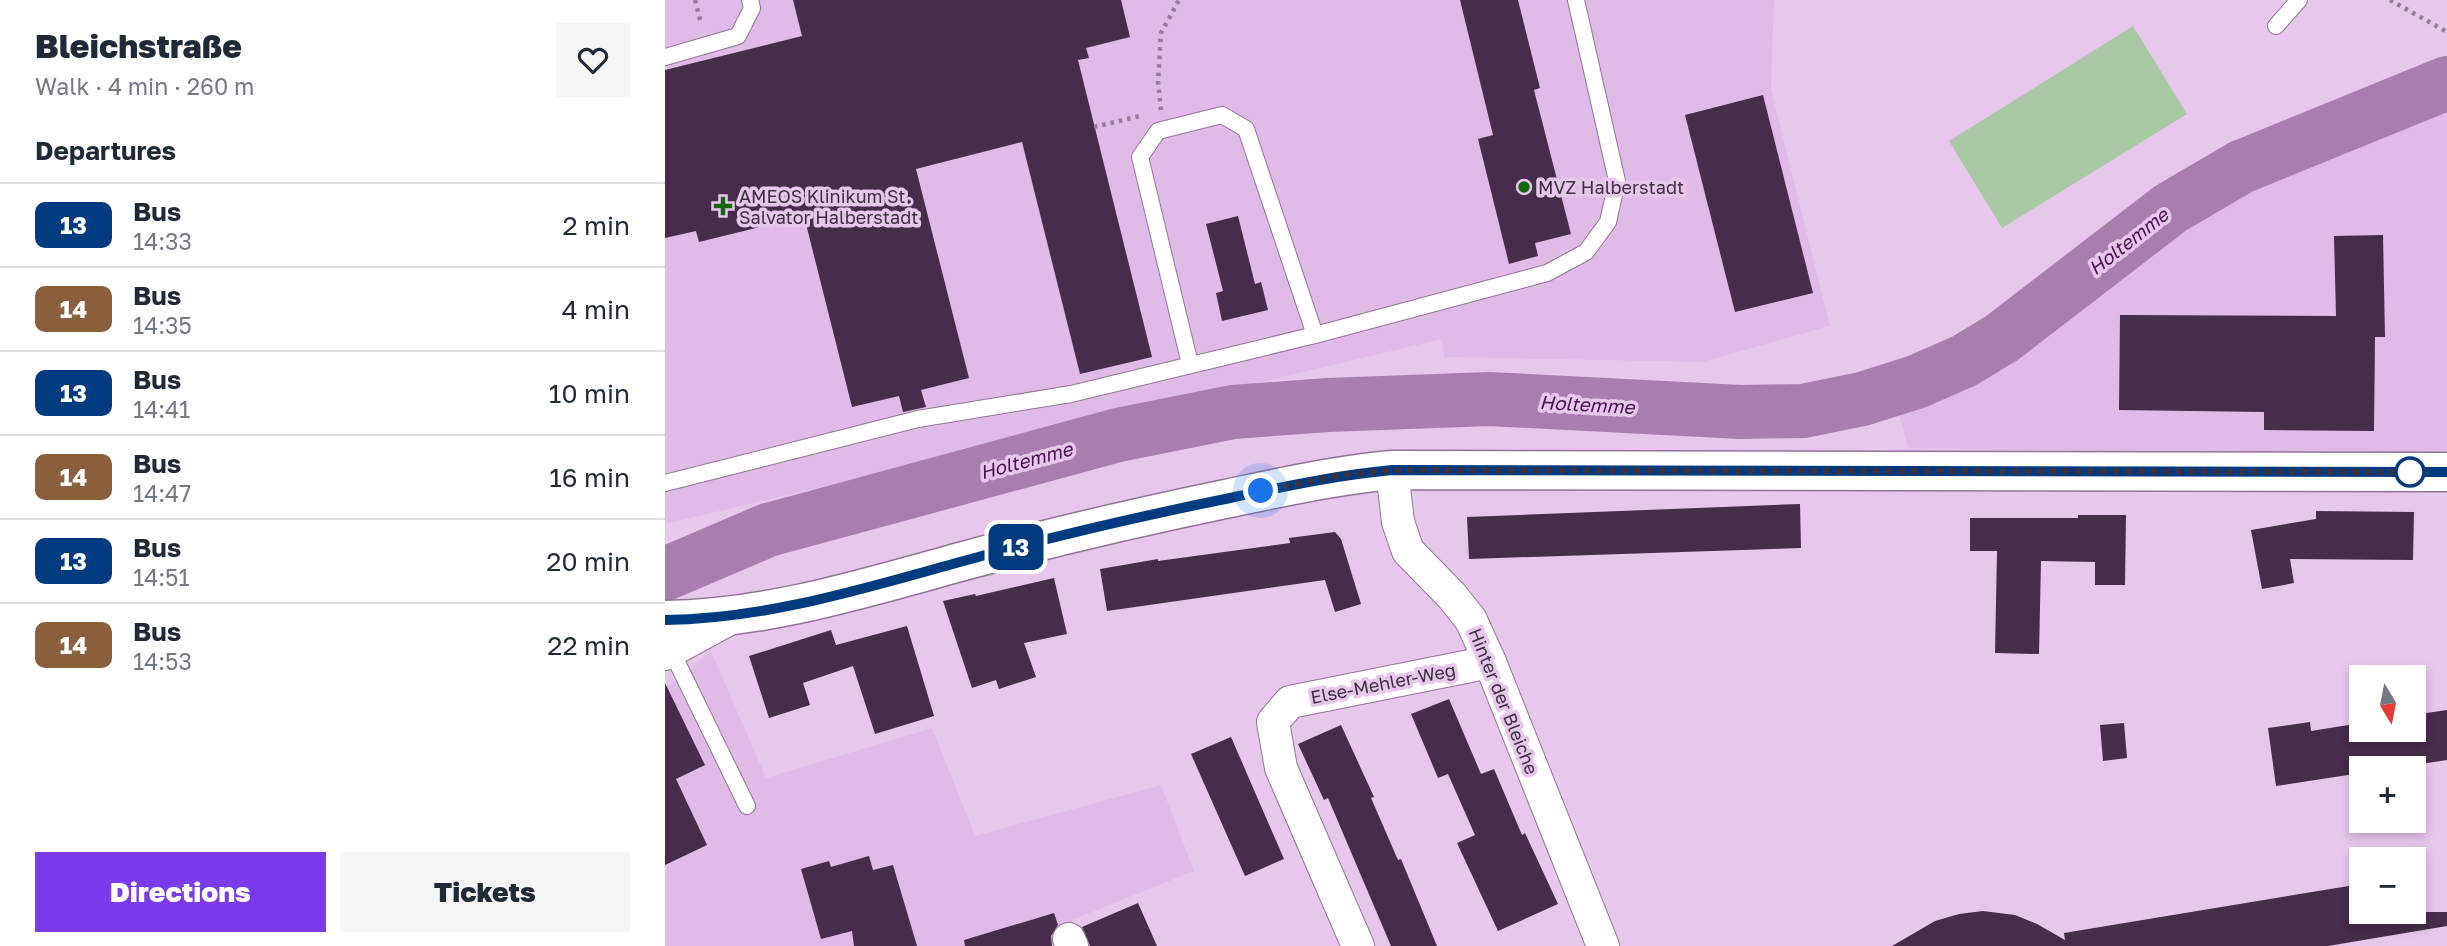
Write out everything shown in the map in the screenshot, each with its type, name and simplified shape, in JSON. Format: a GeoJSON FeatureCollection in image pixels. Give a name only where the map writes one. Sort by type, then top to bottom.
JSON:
{"type":"FeatureCollection","features":[{"type":"Feature","properties":{"kind":"main road"},"geometry":{"type":"LineString","coordinates":[[674,636],[738,615],[799,604],[1010,548],[1167,511],[1342,475],[1392,470],[2447,472]]}},
{"type":"Feature","properties":{"kind":"street","name":"Hinter der Bleiche"},"geometry":{"type":"LineString","coordinates":[[1392,470],[1398,522],[1408,551],[1452,596],[1471,620],[1603,946]]}},
{"type":"Feature","properties":{"kind":"street","name":"Else-Mehler-Weg"},"geometry":{"type":"LineString","coordinates":[[1358,946],[1281,768],[1273,722],[1290,702],[1490,662]]}},
{"type":"Feature","properties":{"kind":"lane"},"geometry":{"type":"LineString","coordinates":[[665,57],[737,36],[752,8],[750,0]]}},
{"type":"Feature","properties":{"kind":"lane"},"geometry":{"type":"LineString","coordinates":[[665,483],[918,419],[1071,394],[1190,363],[1315,335],[1547,273],[1586,253],[1608,222],[1617,181],[1576,0]]}},
{"type":"Feature","properties":{"kind":"lane"},"geometry":{"type":"LineString","coordinates":[[2276,26],[2299,0]]}},
{"type":"Feature","properties":{"kind":"lane"},"geometry":{"type":"LineString","coordinates":[[1190,363],[1140,157],[1158,131],[1222,115],[1246,129],[1315,335]]}},
{"type":"Feature","properties":{"kind":"lane"},"geometry":{"type":"LineString","coordinates":[[674,636],[747,806]]}},
{"type":"Feature","properties":{"kind":"path"},"geometry":{"type":"LineString","coordinates":[[1158,131],[1162,112],[1158,82],[1161,33],[1179,0]]}},
{"type":"Feature","properties":{"kind":"path"},"geometry":{"type":"LineString","coordinates":[[2390,0],[2446,31]]}},
{"type":"Feature","properties":{"kind":"path"},"geometry":{"type":"LineString","coordinates":[[1094,127],[1162,112]]}},
{"type":"Feature","properties":{"kind":"shaded area","name":"AMEOS Klinikum St. Salvator Halberstadt"},"geometry":{"type":"Polygon","coordinates":[[[665,0],[1774,0],[1771,89],[1830,326],[1702,362],[1444,357],[1442,339],[665,524],[665,0]]]}},
{"type":"Feature","properties":{"kind":"shaded area"},"geometry":{"type":"Polygon","coordinates":[[[2447,105],[2447,457],[1908,448],[1898,408],[2219,195],[2447,105]]]}},
{"type":"Feature","properties":{"kind":"shaded area"},"geometry":{"type":"Polygon","coordinates":[[[711,651],[766,778],[932,728],[975,836],[1161,785],[1194,871],[1072,920],[1082,946],[665,946],[665,688],[711,651]]]}},
{"type":"Feature","properties":{"kind":"green space"},"geometry":{"type":"Polygon","coordinates":[[[2133,26],[2187,114],[2002,228],[1949,141],[2133,26]]]}},
{"type":"Feature","properties":{"kind":"building","name":"AMEOS Klinikum St. Salvator Halberstadt"},"geometry":{"type":"Polygon","coordinates":[[[793,0],[1121,0],[1130,37],[1086,48],[1089,58],[1078,60],[1152,357],[1080,374],[1022,142],[916,169],[969,378],[921,390],[926,407],[903,412],[899,396],[852,407],[804,216],[699,242],[696,231],[665,238],[665,70],[802,36],[793,0]]]}},
{"type":"Feature","properties":{"kind":"building"},"geometry":{"type":"Polygon","coordinates":[[[1460,0],[1518,0],[1540,88],[1534,90],[1571,234],[1535,243],[1538,256],[1509,264],[1478,139],[1493,135],[1460,0]]]}},
{"type":"Feature","properties":{"kind":"building"},"geometry":{"type":"Polygon","coordinates":[[[1763,95],[1813,293],[1735,312],[1685,115],[1763,95]]]}},
{"type":"Feature","properties":{"kind":"building"},"geometry":{"type":"Polygon","coordinates":[[[1238,216],[1255,284],[1261,282],[1268,310],[1222,321],[1216,293],[1223,291],[1206,224],[1238,216]]]}},
{"type":"Feature","properties":{"kind":"building"},"geometry":{"type":"Polygon","coordinates":[[[2383,235],[2385,337],[2375,337],[2374,431],[2264,430],[2264,412],[2119,410],[2120,315],[2336,316],[2334,236],[2383,235]]]}},
{"type":"Feature","properties":{"kind":"building"},"geometry":{"type":"Polygon","coordinates":[[[1800,504],[1801,548],[1469,559],[1467,517],[1800,504]]]}},
{"type":"Feature","properties":{"kind":"building"},"geometry":{"type":"Polygon","coordinates":[[[2316,511],[2414,512],[2413,560],[2290,559],[2294,583],[2262,589],[2251,530],[2316,519],[2316,511]]]}},
{"type":"Feature","properties":{"kind":"building"},"geometry":{"type":"Polygon","coordinates":[[[2078,515],[2126,515],[2125,585],[2095,585],[2095,562],[2041,561],[2039,654],[1995,653],[1997,551],[1970,551],[1970,518],[2078,518],[2078,515]]]}},
{"type":"Feature","properties":{"kind":"building"},"geometry":{"type":"Polygon","coordinates":[[[1335,532],[1341,539],[1361,604],[1335,612],[1325,580],[1107,611],[1100,569],[1290,543],[1289,538],[1335,532]]]}},
{"type":"Feature","properties":{"kind":"building"},"geometry":{"type":"Polygon","coordinates":[[[1054,578],[1067,634],[1024,643],[1036,677],[999,689],[996,680],[972,688],[943,601],[1054,578]]]}},
{"type":"Feature","properties":{"kind":"building"},"geometry":{"type":"Polygon","coordinates":[[[907,626],[934,716],[875,734],[853,666],[803,683],[810,705],[769,718],[749,656],[831,630],[836,645],[907,626]]]}},
{"type":"Feature","properties":{"kind":"building"},"geometry":{"type":"Polygon","coordinates":[[[665,683],[705,765],[676,779],[707,845],[665,865],[665,683]]]}},
{"type":"Feature","properties":{"kind":"building"},"geometry":{"type":"Polygon","coordinates":[[[1449,699],[1481,774],[1494,769],[1522,835],[1525,833],[1558,904],[1498,931],[1457,843],[1475,835],[1448,774],[1438,778],[1411,714],[1449,699]]]}},
{"type":"Feature","properties":{"kind":"building"},"geometry":{"type":"Polygon","coordinates":[[[2447,710],[2447,760],[2426,763],[2426,756],[2349,756],[2349,775],[2276,786],[2268,728],[2310,722],[2311,731],[2349,725],[2349,742],[2426,742],[2426,713],[2447,710]]]}},
{"type":"Feature","properties":{"kind":"building"},"geometry":{"type":"Polygon","coordinates":[[[2124,723],[2127,758],[2103,761],[2100,725],[2124,723]]]}},
{"type":"Feature","properties":{"kind":"building"},"geometry":{"type":"Polygon","coordinates":[[[1341,725],[1437,946],[1391,946],[1328,798],[1324,800],[1298,744],[1341,725]]]}},
{"type":"Feature","properties":{"kind":"building"},"geometry":{"type":"Polygon","coordinates":[[[1231,737],[1284,859],[1245,876],[1191,754],[1231,737]]]}},
{"type":"Feature","properties":{"kind":"building"},"geometry":{"type":"Polygon","coordinates":[[[869,856],[873,870],[893,865],[917,946],[854,946],[852,931],[821,939],[801,869],[829,861],[831,867],[869,856]]]}},
{"type":"Feature","properties":{"kind":"building"},"geometry":{"type":"Polygon","coordinates":[[[2349,886],[2349,924],[2426,924],[2426,912],[2447,912],[2447,926],[2328,946],[1892,946],[1935,921],[1983,911],[2015,915],[2065,940],[2064,933],[2349,886]]]}},
{"type":"Feature","properties":{"kind":"building"},"geometry":{"type":"Polygon","coordinates":[[[1138,903],[1157,946],[1090,946],[1082,927],[1138,903]]]}},
{"type":"Feature","properties":{"kind":"building"},"geometry":{"type":"Polygon","coordinates":[[[1054,913],[1058,925],[1051,936],[1052,946],[965,946],[964,940],[1054,913]]]}},
{"type":"Feature","properties":{"kind":"waterway","name":"Holtemme"},"geometry":{"type":"LineString","coordinates":[[665,574],[768,530],[1118,435],[1233,412],[1328,405],[1489,399],[1741,412],[1803,411],[1862,399],[1916,382],[1964,361],[2002,338],[2171,208],[2241,167],[2447,83]]}},
{"type":"Feature","properties":{"kind":"bus line","name":"13"},"geometry":{"type":"LineString","coordinates":[[665,620],[696,620],[738,615],[799,604],[1010,548],[1167,511],[1342,475],[1392,470],[2447,472]]}},
{"type":"Feature","properties":{"kind":"place","name":"MVZ Halberstadt"},"geometry":{"type":"Point","coordinates":[1524,187]}},
{"type":"Feature","properties":{"kind":"place","name":"AMEOS Klinikum St. Salvator Halberstadt"},"geometry":{"type":"Point","coordinates":[723,206]}},
{"type":"Feature","properties":{"kind":"route"},"geometry":{"type":"LineString","coordinates":[[1261,491],[1342,475],[1392,470],[2410,472]]}}]}
